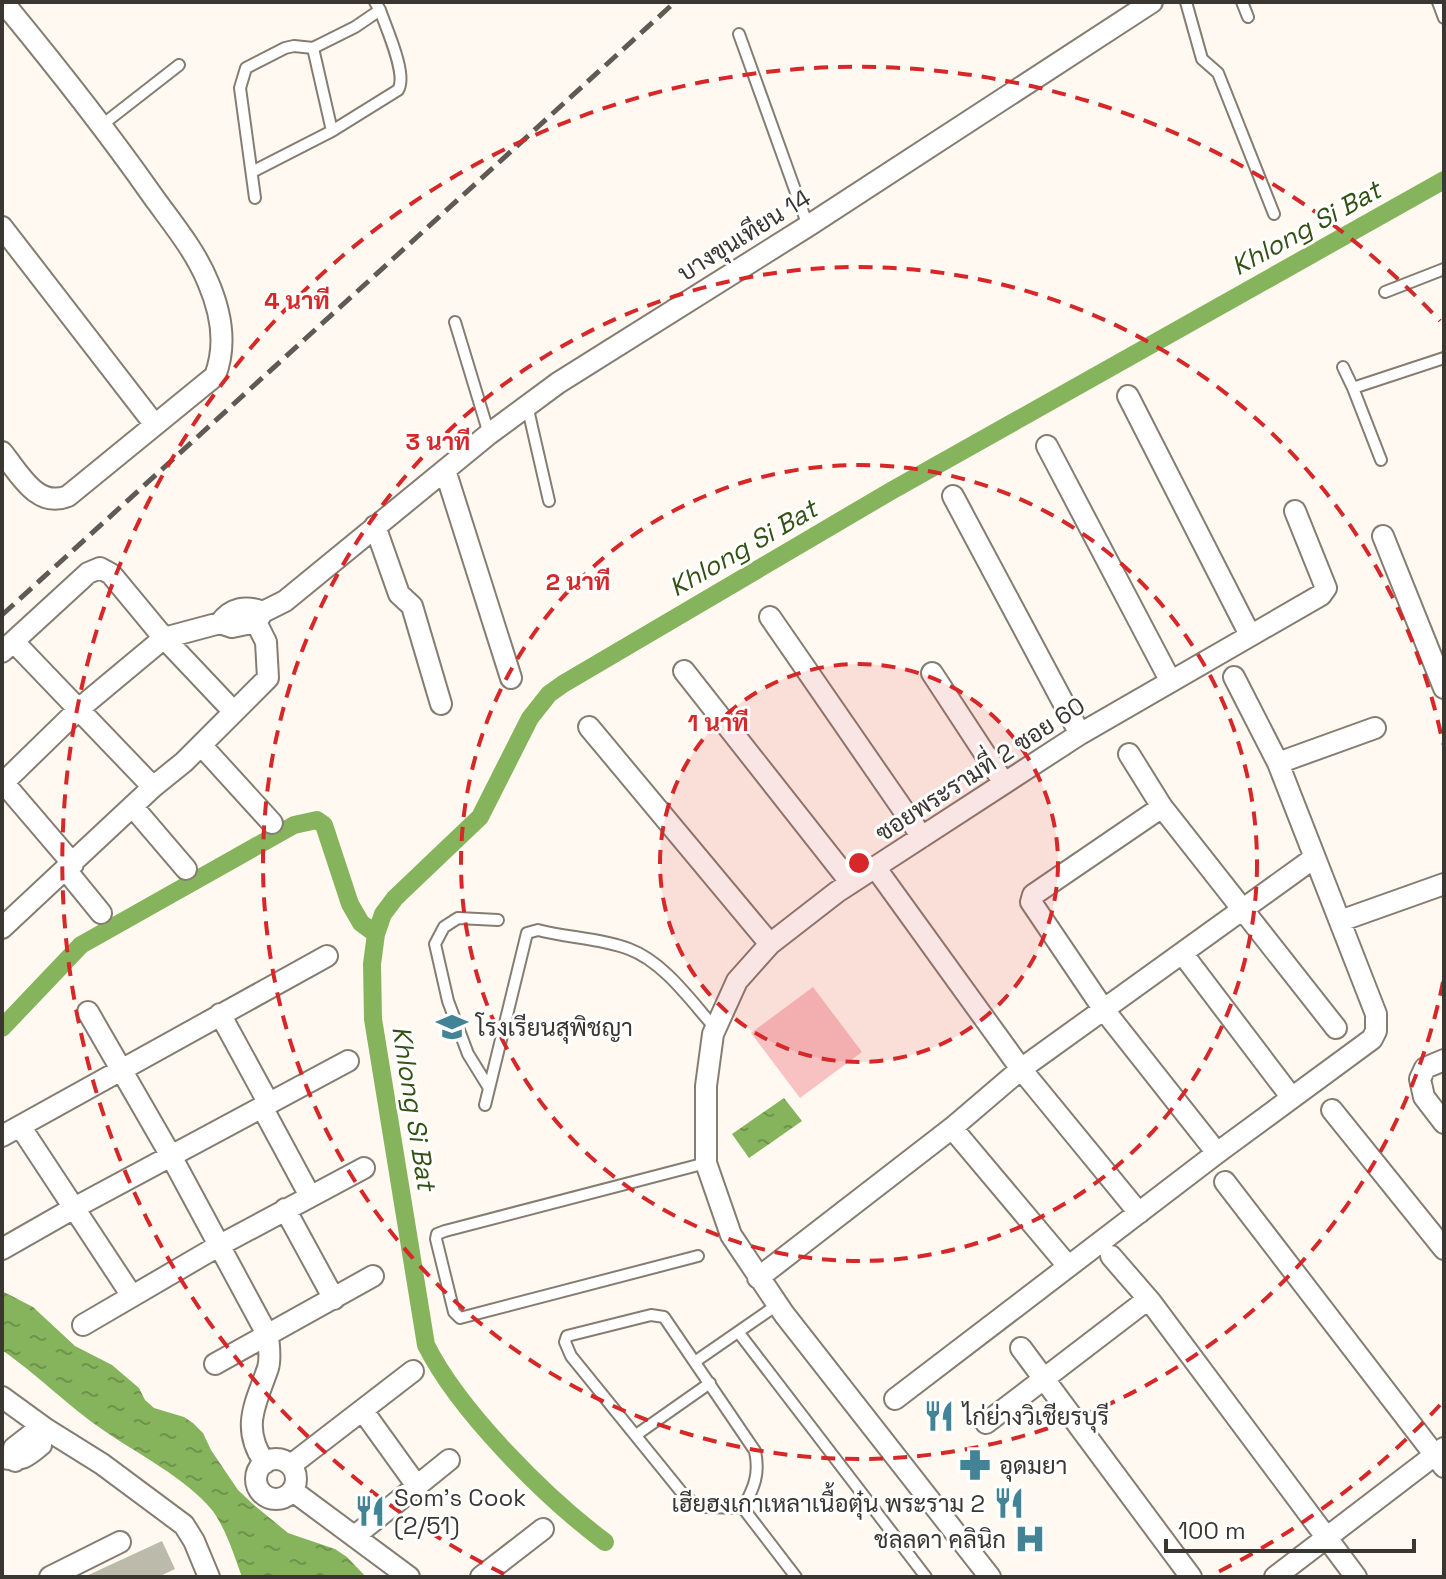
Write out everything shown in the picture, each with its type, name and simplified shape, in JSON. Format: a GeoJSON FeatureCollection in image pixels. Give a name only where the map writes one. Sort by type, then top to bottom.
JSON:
{"type":"FeatureCollection","features":[{"type":"Feature","properties":{"kind":"street"},"geometry":{"type":"LineString","coordinates":[[2,452],[33,491],[57,501],[68,496],[215,376],[221,360],[222,335],[216,306],[199,263],[102,125],[3,2]]}},
{"type":"Feature","properties":{"kind":"street","name":"บางขุนเทียน 14"},"geometry":{"type":"LineString","coordinates":[[269,611],[489,434],[558,383],[808,226],[1152,2]]}},
{"type":"Feature","properties":{"kind":"street"},"geometry":{"type":"LineString","coordinates":[[2,227],[155,425]]}},
{"type":"Feature","properties":{"kind":"street"},"geometry":{"type":"LineString","coordinates":[[1128,396],[1250,635]]}},
{"type":"Feature","properties":{"kind":"street"},"geometry":{"type":"LineString","coordinates":[[1047,446],[1170,680]]}},
{"type":"Feature","properties":{"kind":"street"},"geometry":{"type":"LineString","coordinates":[[445,470],[511,678]]}},
{"type":"Feature","properties":{"kind":"street"},"geometry":{"type":"LineString","coordinates":[[953,496],[1080,734]]}},
{"type":"Feature","properties":{"kind":"street","name":"ซอยพระรามที่ 2 ซอย 60"},"geometry":{"type":"LineString","coordinates":[[990,1577],[777,1305],[731,1235],[706,1163],[706,1086],[715,1028],[737,981],[770,944],[851,883],[1080,734],[1321,595],[1326,588],[1295,511]]}},
{"type":"Feature","properties":{"kind":"street"},"geometry":{"type":"LineString","coordinates":[[375,526],[399,594],[412,606],[441,704]]}},
{"type":"Feature","properties":{"kind":"street"},"geometry":{"type":"LineString","coordinates":[[1383,536],[1444,688]]}},
{"type":"Feature","properties":{"kind":"street"},"geometry":{"type":"LineString","coordinates":[[153,787],[80,708],[8,647],[88,573],[100,568],[111,574],[164,638],[234,712]]}},
{"type":"Feature","properties":{"kind":"street"},"geometry":{"type":"LineString","coordinates":[[2,928],[70,867],[153,787],[201,745],[268,678],[266,642],[269,611],[232,627],[220,623],[164,638],[80,708],[2,783],[70,867],[101,913]]}},
{"type":"Feature","properties":{"kind":"street"},"geometry":{"type":"LineString","coordinates":[[770,617],[922,837]]}},
{"type":"Feature","properties":{"kind":"street"},"geometry":{"type":"LineString","coordinates":[[684,671],[851,883]]}},
{"type":"Feature","properties":{"kind":"street"},"geometry":{"type":"LineString","coordinates":[[932,673],[1004,783]]}},
{"type":"Feature","properties":{"kind":"street"},"geometry":{"type":"LineString","coordinates":[[895,1399],[1372,1039],[1376,1031],[1376,1014],[1278,763],[1234,677]]}},
{"type":"Feature","properties":{"kind":"street"},"geometry":{"type":"LineString","coordinates":[[589,727],[770,944]]}},
{"type":"Feature","properties":{"kind":"street"},"geometry":{"type":"LineString","coordinates":[[1278,763],[1375,728]]}},
{"type":"Feature","properties":{"kind":"street"},"geometry":{"type":"LineString","coordinates":[[201,745],[272,823]]}},
{"type":"Feature","properties":{"kind":"street"},"geometry":{"type":"LineString","coordinates":[[1129,754],[1162,807],[1336,1028]]}},
{"type":"Feature","properties":{"kind":"street"},"geometry":{"type":"LineString","coordinates":[[133,807],[186,869]]}},
{"type":"Feature","properties":{"kind":"street"},"geometry":{"type":"LineString","coordinates":[[1162,807],[1033,895],[1032,907],[1104,1010],[1217,1153]]}},
{"type":"Feature","properties":{"kind":"street"},"geometry":{"type":"LineString","coordinates":[[758,1278],[952,1128],[1021,1069],[1314,858]]}},
{"type":"Feature","properties":{"kind":"street"},"geometry":{"type":"LineString","coordinates":[[875,867],[1021,1069],[1139,1213]]}},
{"type":"Feature","properties":{"kind":"street"},"geometry":{"type":"LineString","coordinates":[[1340,921],[1444,884]]}},
{"type":"Feature","properties":{"kind":"street"},"geometry":{"type":"LineString","coordinates":[[1182,953],[1292,1098]]}},
{"type":"Feature","properties":{"kind":"street"},"geometry":{"type":"LineString","coordinates":[[132,1296],[74,1208],[11,1131],[327,956]]}},
{"type":"Feature","properties":{"kind":"street"},"geometry":{"type":"LineString","coordinates":[[88,1012],[171,1156],[268,1336],[269,1366],[254,1405],[252,1425],[254,1448],[265,1463]]}},
{"type":"Feature","properties":{"kind":"street"},"geometry":{"type":"LineString","coordinates":[[220,1014],[310,1196]]}},
{"type":"Feature","properties":{"kind":"street"},"geometry":{"type":"LineString","coordinates":[[1444,1060],[1425,1068],[1420,1079],[1424,1097],[1444,1123]]}},
{"type":"Feature","properties":{"kind":"street"},"geometry":{"type":"LineString","coordinates":[[2,1249],[348,1061]]}},
{"type":"Feature","properties":{"kind":"street"},"geometry":{"type":"LineString","coordinates":[[1332,1110],[1438,1226],[1444,1249]]}},
{"type":"Feature","properties":{"kind":"street"},"geometry":{"type":"LineString","coordinates":[[952,1128],[1068,1266]]}},
{"type":"Feature","properties":{"kind":"street"},"geometry":{"type":"LineString","coordinates":[[83,1325],[220,1245],[364,1168]]}},
{"type":"Feature","properties":{"kind":"street"},"geometry":{"type":"LineString","coordinates":[[1225,1182],[1441,1456],[1275,1577]]}},
{"type":"Feature","properties":{"kind":"street"},"geometry":{"type":"LineString","coordinates":[[285,1209],[334,1299]]}},
{"type":"Feature","properties":{"kind":"street"},"geometry":{"type":"LineString","coordinates":[[1111,1256],[1159,1310],[1356,1577]]}},
{"type":"Feature","properties":{"kind":"street"},"geometry":{"type":"LineString","coordinates":[[215,1364],[373,1276]]}},
{"type":"Feature","properties":{"kind":"street"},"geometry":{"type":"LineString","coordinates":[[986,1423],[1150,1301]]}},
{"type":"Feature","properties":{"kind":"street"},"geometry":{"type":"LineString","coordinates":[[1021,1348],[1191,1577]]}},
{"type":"Feature","properties":{"kind":"street"},"geometry":{"type":"LineString","coordinates":[[291,1465],[413,1371]]}},
{"type":"Feature","properties":{"kind":"street"},"geometry":{"type":"LineString","coordinates":[[2,1397],[42,1432],[102,1464],[184,1525],[209,1577]]}},
{"type":"Feature","properties":{"kind":"street"},"geometry":{"type":"LineString","coordinates":[[363,1411],[417,1486]]}},
{"type":"Feature","properties":{"kind":"street"},"geometry":{"type":"LineString","coordinates":[[5,1462],[24,1459],[41,1445],[42,1432]]}},
{"type":"Feature","properties":{"kind":"street"},"geometry":{"type":"LineString","coordinates":[[278,1459],[291,1465],[296,1478],[293,1491],[279,1500],[262,1494],[256,1480],[260,1466],[265,1463],[278,1459]]}},
{"type":"Feature","properties":{"kind":"street"},"geometry":{"type":"LineString","coordinates":[[356,1535],[449,1460]]}},
{"type":"Feature","properties":{"kind":"street"},"geometry":{"type":"LineString","coordinates":[[293,1491],[409,1577]]}},
{"type":"Feature","properties":{"kind":"street"},"geometry":{"type":"LineString","coordinates":[[481,1577],[543,1529]]}},
{"type":"Feature","properties":{"kind":"street"},"geometry":{"type":"LineString","coordinates":[[50,1577],[120,1542]]}},
{"type":"Feature","properties":{"kind":"lane"},"geometry":{"type":"LineString","coordinates":[[1186,2],[1202,59],[1218,73],[1274,214]]}},
{"type":"Feature","properties":{"kind":"lane"},"geometry":{"type":"LineString","coordinates":[[1242,2],[1248,17]]}},
{"type":"Feature","properties":{"kind":"lane"},"geometry":{"type":"LineString","coordinates":[[1438,2],[1444,18]]}},
{"type":"Feature","properties":{"kind":"lane"},"geometry":{"type":"LineString","coordinates":[[252,172],[332,131],[401,85],[401,73],[378,6],[355,27],[313,48],[285,48],[246,68],[240,88],[255,198]]}},
{"type":"Feature","properties":{"kind":"lane"},"geometry":{"type":"LineString","coordinates":[[739,34],[808,226]]}},
{"type":"Feature","properties":{"kind":"lane"},"geometry":{"type":"LineString","coordinates":[[313,48],[332,131]]}},
{"type":"Feature","properties":{"kind":"lane"},"geometry":{"type":"LineString","coordinates":[[102,125],[179,65]]}},
{"type":"Feature","properties":{"kind":"lane"},"geometry":{"type":"LineString","coordinates":[[1385,292],[1444,269]]}},
{"type":"Feature","properties":{"kind":"lane"},"geometry":{"type":"LineString","coordinates":[[455,322],[489,434]]}},
{"type":"Feature","properties":{"kind":"lane"},"geometry":{"type":"LineString","coordinates":[[1353,388],[1444,358]]}},
{"type":"Feature","properties":{"kind":"lane"},"geometry":{"type":"LineString","coordinates":[[1343,367],[1381,460]]}},
{"type":"Feature","properties":{"kind":"lane"},"geometry":{"type":"LineString","coordinates":[[527,405],[549,501]]}},
{"type":"Feature","properties":{"kind":"lane"},"geometry":{"type":"LineString","coordinates":[[489,1088],[468,1054],[448,1001],[435,944],[444,927],[458,918],[498,920]]}},
{"type":"Feature","properties":{"kind":"lane"},"geometry":{"type":"LineString","coordinates":[[485,1105],[527,933],[533,930],[628,948],[644,956],[715,1028]]}},
{"type":"Feature","properties":{"kind":"lane"},"geometry":{"type":"LineString","coordinates":[[698,1256],[460,1318],[454,1312],[436,1239],[437,1234],[445,1231],[706,1163]]}},
{"type":"Feature","properties":{"kind":"lane"},"geometry":{"type":"LineString","coordinates":[[696,1361],[777,1305]]}},
{"type":"Feature","properties":{"kind":"lane"},"geometry":{"type":"LineString","coordinates":[[656,1314],[664,1317],[755,1451],[759,1469],[755,1487],[743,1508],[705,1507],[687,1499],[571,1356],[566,1346],[567,1336],[656,1314]]}},
{"type":"Feature","properties":{"kind":"lane"},"geometry":{"type":"LineString","coordinates":[[739,1333],[926,1577]]}},
{"type":"Feature","properties":{"kind":"lane"},"geometry":{"type":"LineString","coordinates":[[636,1435],[710,1383]]}},
{"type":"Feature","properties":{"kind":"lane"},"geometry":{"type":"LineString","coordinates":[[743,1508],[796,1577]]}},
{"type":"Feature","properties":{"kind":"shaded area"},"geometry":{"type":"Polygon","coordinates":[[[813,987],[862,1052],[800,1098],[751,1033],[813,987]]]}},
{"type":"Feature","properties":{"kind":"water"},"geometry":{"type":"Polygon","coordinates":[[[784,1098],[802,1121],[749,1158],[732,1134],[784,1098]]]}},
{"type":"Feature","properties":{"kind":"water"},"geometry":{"type":"Polygon","coordinates":[[[2,1291],[33,1307],[75,1346],[112,1365],[139,1388],[154,1408],[193,1423],[203,1433],[238,1490],[254,1505],[288,1533],[335,1549],[366,1577],[242,1577],[221,1525],[201,1498],[175,1477],[90,1421],[2,1350],[2,1291]]]}},
{"type":"Feature","properties":{"kind":"building"},"geometry":{"type":"Polygon","coordinates":[[[162,1541],[175,1569],[158,1577],[84,1577],[162,1541]]]}},
{"type":"Feature","properties":{"kind":"waterway","name":"Khlong Si Bat"},"geometry":{"type":"LineString","coordinates":[[605,1542],[556,1502],[505,1451],[459,1397],[426,1345],[373,1019],[372,964],[376,934],[383,914],[395,898],[480,817],[530,718],[549,694],[563,684],[891,491],[1444,180]]}},
{"type":"Feature","properties":{"kind":"waterway"},"geometry":{"type":"LineString","coordinates":[[2,1028],[81,945],[294,825],[317,820],[324,825],[350,904],[361,923],[376,934]]}},
{"type":"Feature","properties":{"kind":"railway"},"geometry":{"type":"LineString","coordinates":[[2,615],[675,2]]}},
{"type":"Feature","properties":{"kind":"place","name":"โรงเรียนสุพิชญา"},"geometry":{"type":"Point","coordinates":[452,1027]}},
{"type":"Feature","properties":{"kind":"place","name":"ไก่ย่างวิเชียรบุรี"},"geometry":{"type":"Point","coordinates":[939,1416]}},
{"type":"Feature","properties":{"kind":"place","name":"อุดมยา"},"geometry":{"type":"Point","coordinates":[975,1465]}},
{"type":"Feature","properties":{"kind":"place","name":"เฮียฮงเกาเหลาเนื้อตุ๋น พระราม 2"},"geometry":{"type":"Point","coordinates":[1009,1503]}},
{"type":"Feature","properties":{"kind":"place","name":"Som's Cook (2/51)"},"geometry":{"type":"Point","coordinates":[370,1511]}},
{"type":"Feature","properties":{"kind":"place","name":"ชลลดา คลินิก"},"geometry":{"type":"Point","coordinates":[1030,1539]}}]}
